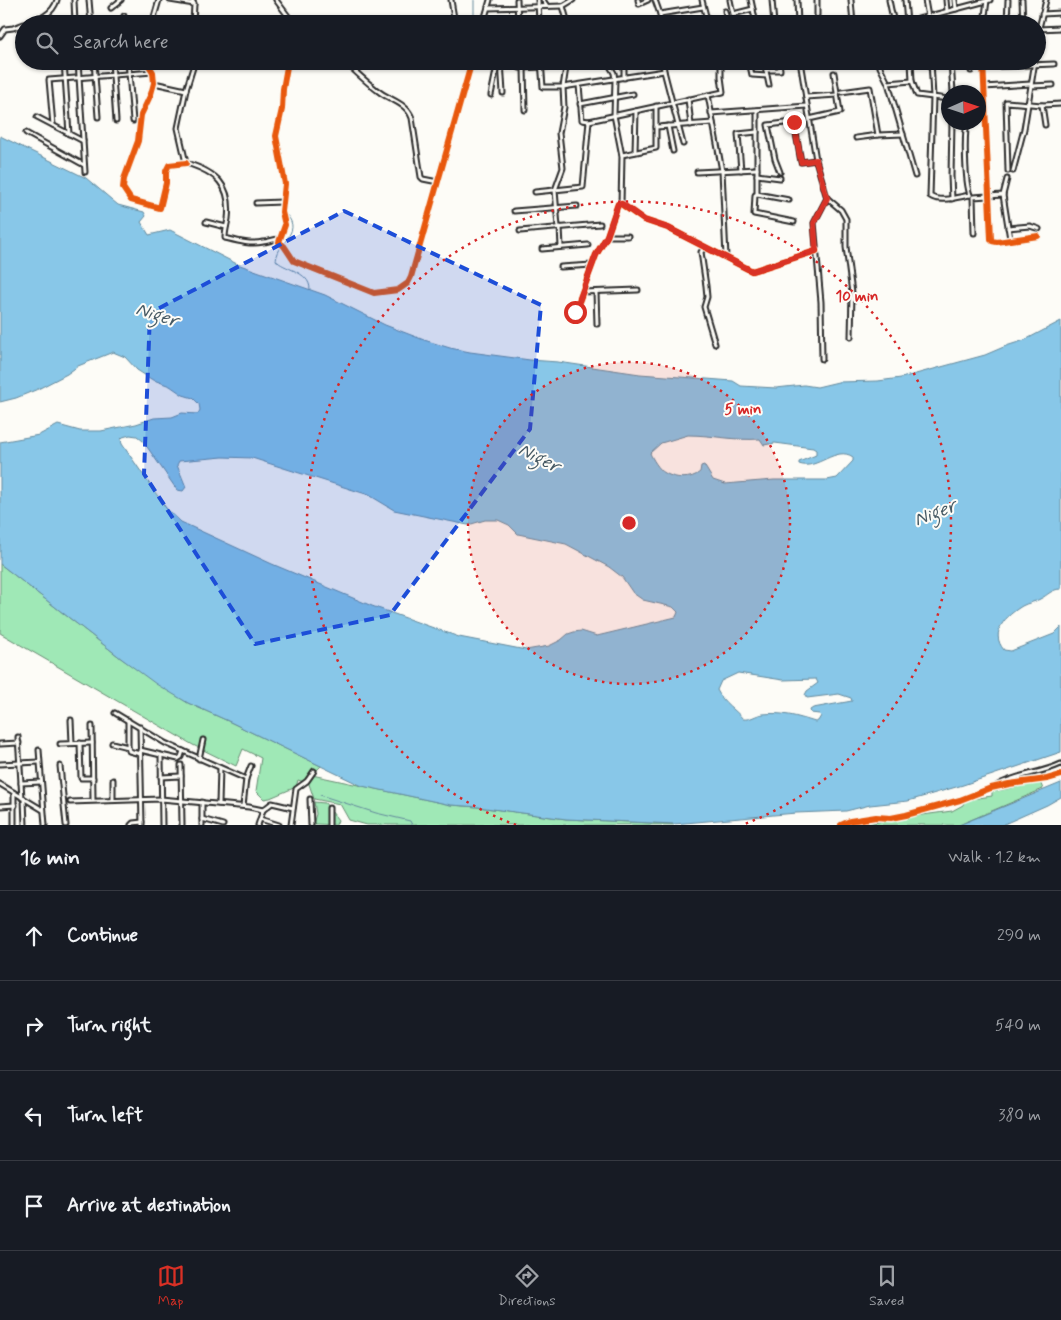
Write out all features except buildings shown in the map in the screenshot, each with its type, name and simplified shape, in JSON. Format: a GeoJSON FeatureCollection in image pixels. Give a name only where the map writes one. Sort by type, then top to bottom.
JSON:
{"type":"FeatureCollection","features":[{"type":"Feature","properties":{"kind":"street"},"geometry":{"type":"LineString","coordinates":[[46,15],[52,10],[57,0]]}},
{"type":"Feature","properties":{"kind":"street"},"geometry":{"type":"LineString","coordinates":[[74,0],[75,15]]}},
{"type":"Feature","properties":{"kind":"street"},"geometry":{"type":"LineString","coordinates":[[89,0],[90,15]]}},
{"type":"Feature","properties":{"kind":"street"},"geometry":{"type":"LineString","coordinates":[[111,8],[122,0]]}},
{"type":"Feature","properties":{"kind":"street"},"geometry":{"type":"LineString","coordinates":[[155,15],[159,0]]}},
{"type":"Feature","properties":{"kind":"street"},"geometry":{"type":"LineString","coordinates":[[170,0],[193,2],[193,15]]}},
{"type":"Feature","properties":{"kind":"street"},"geometry":{"type":"LineString","coordinates":[[276,0],[286,15]]}},
{"type":"Feature","properties":{"kind":"street"},"geometry":{"type":"LineString","coordinates":[[450,0],[453,15]]}},
{"type":"Feature","properties":{"kind":"street"},"geometry":{"type":"LineString","coordinates":[[486,15],[490,0]]}},
{"type":"Feature","properties":{"kind":"street"},"geometry":{"type":"LineString","coordinates":[[517,0],[517,15]]}},
{"type":"Feature","properties":{"kind":"street"},"geometry":{"type":"LineString","coordinates":[[538,0],[538,15]]}},
{"type":"Feature","properties":{"kind":"street"},"geometry":{"type":"LineString","coordinates":[[543,0],[547,6]]}},
{"type":"Feature","properties":{"kind":"street"},"geometry":{"type":"LineString","coordinates":[[488,8],[563,6],[573,0]]}},
{"type":"Feature","properties":{"kind":"street"},"geometry":{"type":"LineString","coordinates":[[638,0],[639,4],[648,0]]}},
{"type":"Feature","properties":{"kind":"street"},"geometry":{"type":"LineString","coordinates":[[655,0],[660,14],[703,7]]}},
{"type":"Feature","properties":{"kind":"street"},"geometry":{"type":"LineString","coordinates":[[702,0],[705,15]]}},
{"type":"Feature","properties":{"kind":"street"},"geometry":{"type":"LineString","coordinates":[[730,0],[733,14],[753,10]]}},
{"type":"Feature","properties":{"kind":"street"},"geometry":{"type":"LineString","coordinates":[[752,0],[754,15]]}},
{"type":"Feature","properties":{"kind":"street"},"geometry":{"type":"LineString","coordinates":[[772,0],[773,15]]}},
{"type":"Feature","properties":{"kind":"street"},"geometry":{"type":"LineString","coordinates":[[797,0],[798,15]]}},
{"type":"Feature","properties":{"kind":"street"},"geometry":{"type":"LineString","coordinates":[[817,0],[817,15]]}},
{"type":"Feature","properties":{"kind":"street"},"geometry":{"type":"LineString","coordinates":[[851,0],[852,15]]}},
{"type":"Feature","properties":{"kind":"street"},"geometry":{"type":"LineString","coordinates":[[889,0],[892,15]]}},
{"type":"Feature","properties":{"kind":"street"},"geometry":{"type":"LineString","coordinates":[[905,0],[906,15]]}},
{"type":"Feature","properties":{"kind":"street"},"geometry":{"type":"LineString","coordinates":[[925,0],[928,15]]}},
{"type":"Feature","properties":{"kind":"street"},"geometry":{"type":"LineString","coordinates":[[946,0],[947,11]]}},
{"type":"Feature","properties":{"kind":"street"},"geometry":{"type":"LineString","coordinates":[[955,0],[956,9]]}},
{"type":"Feature","properties":{"kind":"street"},"geometry":{"type":"LineString","coordinates":[[971,0],[972,5]]}},
{"type":"Feature","properties":{"kind":"street"},"geometry":{"type":"LineString","coordinates":[[934,15],[988,0],[986,15]]}},
{"type":"Feature","properties":{"kind":"street"},"geometry":{"type":"LineString","coordinates":[[1007,15],[1008,0]]}},
{"type":"Feature","properties":{"kind":"street"},"geometry":{"type":"LineString","coordinates":[[1022,0],[1023,15]]}},
{"type":"Feature","properties":{"kind":"street"},"geometry":{"type":"LineString","coordinates":[[1046,0],[1042,14],[1061,13]]}},
{"type":"Feature","properties":{"kind":"street"},"geometry":{"type":"LineString","coordinates":[[563,6],[566,15]]}},
{"type":"Feature","properties":{"kind":"street"},"geometry":{"type":"LineString","coordinates":[[725,11],[726,15]]}},
{"type":"Feature","properties":{"kind":"street"},"geometry":{"type":"LineString","coordinates":[[0,36],[5,29],[15,27]]}},
{"type":"Feature","properties":{"kind":"street"},"geometry":{"type":"LineString","coordinates":[[1046,29],[1061,28]]}},
{"type":"Feature","properties":{"kind":"street"},"geometry":{"type":"LineString","coordinates":[[1046,64],[1054,64]]}},
{"type":"Feature","properties":{"kind":"street"},"geometry":{"type":"LineString","coordinates":[[65,70],[69,134]]}},
{"type":"Feature","properties":{"kind":"street"},"geometry":{"type":"LineString","coordinates":[[79,70],[85,172]]}},
{"type":"Feature","properties":{"kind":"street"},"geometry":{"type":"LineString","coordinates":[[95,70],[98,116]]}},
{"type":"Feature","properties":{"kind":"street"},"geometry":{"type":"LineString","coordinates":[[113,70],[116,121]]}},
{"type":"Feature","properties":{"kind":"street"},"geometry":{"type":"LineString","coordinates":[[129,70],[133,121]]}},
{"type":"Feature","properties":{"kind":"street"},"geometry":{"type":"LineString","coordinates":[[186,163],[178,128],[192,70]]}},
{"type":"Feature","properties":{"kind":"street"},"geometry":{"type":"LineString","coordinates":[[279,239],[284,231],[282,202],[284,178],[276,136],[282,109],[286,70]]}},
{"type":"Feature","properties":{"kind":"street"},"geometry":{"type":"LineString","coordinates":[[354,70],[381,93],[404,106],[410,112],[421,177],[438,182]]}},
{"type":"Feature","properties":{"kind":"street"},"geometry":{"type":"LineString","coordinates":[[279,239],[279,242],[294,261],[374,293],[398,290],[408,283],[469,70]]}},
{"type":"Feature","properties":{"kind":"street"},"geometry":{"type":"LineString","coordinates":[[491,95],[498,70]]}},
{"type":"Feature","properties":{"kind":"street"},"geometry":{"type":"LineString","coordinates":[[501,70],[503,93]]}},
{"type":"Feature","properties":{"kind":"street"},"geometry":{"type":"LineString","coordinates":[[524,70],[525,110]]}},
{"type":"Feature","properties":{"kind":"street"},"geometry":{"type":"LineString","coordinates":[[541,70],[543,87],[579,85],[664,71],[684,144]]}},
{"type":"Feature","properties":{"kind":"street"},"geometry":{"type":"LineString","coordinates":[[562,248],[555,190],[563,168],[559,133],[564,107],[562,87],[566,70]]}},
{"type":"Feature","properties":{"kind":"street"},"geometry":{"type":"LineString","coordinates":[[612,70],[615,80],[614,115],[622,154],[622,204]]}},
{"type":"Feature","properties":{"kind":"street"},"geometry":{"type":"LineString","coordinates":[[624,70],[624,78]]}},
{"type":"Feature","properties":{"kind":"street"},"geometry":{"type":"LineString","coordinates":[[579,85],[582,120],[589,121],[724,92],[721,70]]}},
{"type":"Feature","properties":{"kind":"street"},"geometry":{"type":"LineString","coordinates":[[751,70],[752,75],[767,76]]}},
{"type":"Feature","properties":{"kind":"street"},"geometry":{"type":"LineString","coordinates":[[769,85],[766,70],[780,70]]}},
{"type":"Feature","properties":{"kind":"street"},"geometry":{"type":"LineString","coordinates":[[801,70],[816,160],[827,198],[841,210],[846,218],[846,247],[852,293],[851,337]]}},
{"type":"Feature","properties":{"kind":"street"},"geometry":{"type":"LineString","coordinates":[[882,70],[888,83],[915,176]]}},
{"type":"Feature","properties":{"kind":"street"},"geometry":{"type":"LineString","coordinates":[[911,70],[916,95],[941,98]]}},
{"type":"Feature","properties":{"kind":"street"},"geometry":{"type":"LineString","coordinates":[[932,70],[933,97],[930,196],[932,198],[952,198],[1003,195]]}},
{"type":"Feature","properties":{"kind":"street"},"geometry":{"type":"LineString","coordinates":[[952,70],[953,85]]}},
{"type":"Feature","properties":{"kind":"street"},"geometry":{"type":"LineString","coordinates":[[983,70],[984,85]]}},
{"type":"Feature","properties":{"kind":"street"},"geometry":{"type":"LineString","coordinates":[[1034,70],[1028,103],[1011,171],[1005,104],[1008,102],[1028,103],[1042,106],[1061,104]]}},
{"type":"Feature","properties":{"kind":"street"},"geometry":{"type":"LineString","coordinates":[[53,125],[49,80],[153,72],[154,82],[151,94],[141,115],[138,141],[124,179],[123,188],[131,200],[159,210],[166,183],[166,171],[169,165],[186,163],[208,172],[223,185],[229,200],[226,238],[236,241],[263,242],[279,239]]}},
{"type":"Feature","properties":{"kind":"street"},"geometry":{"type":"LineString","coordinates":[[809,118],[840,112],[839,94],[834,73]]}},
{"type":"Feature","properties":{"kind":"street"},"geometry":{"type":"LineString","coordinates":[[888,83],[912,81]]}},
{"type":"Feature","properties":{"kind":"street"},"geometry":{"type":"LineString","coordinates":[[154,82],[186,90]]}},
{"type":"Feature","properties":{"kind":"street"},"geometry":{"type":"LineString","coordinates":[[986,87],[1053,85]]}},
{"type":"Feature","properties":{"kind":"street"},"geometry":{"type":"LineString","coordinates":[[805,97],[839,94],[870,88],[878,134]]}},
{"type":"Feature","properties":{"kind":"street"},"geometry":{"type":"LineString","coordinates":[[580,104],[633,94]]}},
{"type":"Feature","properties":{"kind":"street"},"geometry":{"type":"LineString","coordinates":[[708,95],[722,171],[726,257]]}},
{"type":"Feature","properties":{"kind":"street"},"geometry":{"type":"LineString","coordinates":[[688,99],[691,125]]}},
{"type":"Feature","properties":{"kind":"street"},"geometry":{"type":"LineString","coordinates":[[622,154],[656,148],[656,106]]}},
{"type":"Feature","properties":{"kind":"street"},"geometry":{"type":"LineString","coordinates":[[711,113],[807,106]]}},
{"type":"Feature","properties":{"kind":"street"},"geometry":{"type":"LineString","coordinates":[[1042,106],[1045,125]]}},
{"type":"Feature","properties":{"kind":"street"},"geometry":{"type":"LineString","coordinates":[[635,152],[636,110]]}},
{"type":"Feature","properties":{"kind":"street"},"geometry":{"type":"LineString","coordinates":[[757,110],[757,194],[755,195],[754,214],[794,222]]}},
{"type":"Feature","properties":{"kind":"street"},"geometry":{"type":"LineString","coordinates":[[37,117],[83,141]]}},
{"type":"Feature","properties":{"kind":"street"},"geometry":{"type":"LineString","coordinates":[[536,192],[583,187],[589,121]]}},
{"type":"Feature","properties":{"kind":"street"},"geometry":{"type":"LineString","coordinates":[[780,172],[775,159],[768,125],[794,122],[801,162],[816,160]]}},
{"type":"Feature","properties":{"kind":"street"},"geometry":{"type":"LineString","coordinates":[[656,127],[713,123]]}},
{"type":"Feature","properties":{"kind":"street"},"geometry":{"type":"LineString","coordinates":[[668,126],[673,151]]}},
{"type":"Feature","properties":{"kind":"street"},"geometry":{"type":"LineString","coordinates":[[952,130],[952,198]]}},
{"type":"Feature","properties":{"kind":"street"},"geometry":{"type":"LineString","coordinates":[[967,130],[968,187],[972,196],[974,233]]}},
{"type":"Feature","properties":{"kind":"street"},"geometry":{"type":"LineString","coordinates":[[986,130],[992,241],[1038,236]]}},
{"type":"Feature","properties":{"kind":"street"},"geometry":{"type":"LineString","coordinates":[[741,170],[738,134],[757,132]]}},
{"type":"Feature","properties":{"kind":"street"},"geometry":{"type":"LineString","coordinates":[[26,133],[84,165]]}},
{"type":"Feature","properties":{"kind":"street"},"geometry":{"type":"LineString","coordinates":[[856,138],[878,134],[903,134]]}},
{"type":"Feature","properties":{"kind":"street"},"geometry":{"type":"LineString","coordinates":[[696,172],[757,169]]}},
{"type":"Feature","properties":{"kind":"street"},"geometry":{"type":"LineString","coordinates":[[757,175],[780,178]]}},
{"type":"Feature","properties":{"kind":"street"},"geometry":{"type":"LineString","coordinates":[[1007,179],[1003,195],[1010,240]]}},
{"type":"Feature","properties":{"kind":"street"},"geometry":{"type":"LineString","coordinates":[[757,194],[789,200]]}},
{"type":"Feature","properties":{"kind":"street"},"geometry":{"type":"LineString","coordinates":[[822,359],[821,302],[814,223],[827,198]]}},
{"type":"Feature","properties":{"kind":"street"},"geometry":{"type":"LineString","coordinates":[[256,203],[282,202]]}},
{"type":"Feature","properties":{"kind":"street"},"geometry":{"type":"LineString","coordinates":[[575,312],[592,265],[607,236],[618,204],[622,204]]}},
{"type":"Feature","properties":{"kind":"street"},"geometry":{"type":"LineString","coordinates":[[622,204],[644,220],[668,228],[752,271],[816,251]]}},
{"type":"Feature","properties":{"kind":"street"},"geometry":{"type":"LineString","coordinates":[[514,212],[577,206]]}},
{"type":"Feature","properties":{"kind":"street"},"geometry":{"type":"LineString","coordinates":[[206,222],[226,227]]}},
{"type":"Feature","properties":{"kind":"street"},"geometry":{"type":"LineString","coordinates":[[520,231],[600,224]]}},
{"type":"Feature","properties":{"kind":"street"},"geometry":{"type":"LineString","coordinates":[[1008,228],[1030,226],[1039,229]]}},
{"type":"Feature","properties":{"kind":"street"},"geometry":{"type":"LineString","coordinates":[[607,236],[628,236]]}},
{"type":"Feature","properties":{"kind":"street"},"geometry":{"type":"LineString","coordinates":[[542,249],[588,245]]}},
{"type":"Feature","properties":{"kind":"street"},"geometry":{"type":"LineString","coordinates":[[705,247],[701,252],[707,297],[704,307],[715,344]]}},
{"type":"Feature","properties":{"kind":"street"},"geometry":{"type":"LineString","coordinates":[[561,267],[592,265]]}},
{"type":"Feature","properties":{"kind":"street"},"geometry":{"type":"LineString","coordinates":[[582,292],[638,290]]}},
{"type":"Feature","properties":{"kind":"street"},"geometry":{"type":"LineString","coordinates":[[596,292],[597,324]]}},
{"type":"Feature","properties":{"kind":"street"},"geometry":{"type":"LineString","coordinates":[[115,713],[165,743],[246,779]]}},
{"type":"Feature","properties":{"kind":"street"},"geometry":{"type":"LineString","coordinates":[[71,720],[72,743]]}},
{"type":"Feature","properties":{"kind":"street"},"geometry":{"type":"LineString","coordinates":[[128,720],[129,751],[180,759],[183,751]]}},
{"type":"Feature","properties":{"kind":"street"},"geometry":{"type":"LineString","coordinates":[[92,726],[93,800]]}},
{"type":"Feature","properties":{"kind":"street"},"geometry":{"type":"LineString","coordinates":[[131,825],[133,823],[142,823],[140,727]]}},
{"type":"Feature","properties":{"kind":"street"},"geometry":{"type":"LineString","coordinates":[[18,737],[25,825]]}},
{"type":"Feature","properties":{"kind":"street"},"geometry":{"type":"LineString","coordinates":[[200,759],[203,740]]}},
{"type":"Feature","properties":{"kind":"street"},"geometry":{"type":"LineString","coordinates":[[0,744],[19,743]]}},
{"type":"Feature","properties":{"kind":"street"},"geometry":{"type":"LineString","coordinates":[[80,743],[81,778],[93,778]]}},
{"type":"Feature","properties":{"kind":"street"},"geometry":{"type":"LineString","coordinates":[[60,744],[92,743]]}},
{"type":"Feature","properties":{"kind":"street"},"geometry":{"type":"LineString","coordinates":[[112,743],[128,747]]}},
{"type":"Feature","properties":{"kind":"street"},"geometry":{"type":"LineString","coordinates":[[39,750],[45,825]]}},
{"type":"Feature","properties":{"kind":"street"},"geometry":{"type":"LineString","coordinates":[[160,756],[162,825]]}},
{"type":"Feature","properties":{"kind":"street"},"geometry":{"type":"LineString","coordinates":[[0,764],[40,762]]}},
{"type":"Feature","properties":{"kind":"street"},"geometry":{"type":"LineString","coordinates":[[991,788],[1017,776],[1050,769],[1061,764]]}},
{"type":"Feature","properties":{"kind":"street"},"geometry":{"type":"LineString","coordinates":[[181,765],[182,825]]}},
{"type":"Feature","properties":{"kind":"street"},"geometry":{"type":"LineString","coordinates":[[60,766],[66,825]]}},
{"type":"Feature","properties":{"kind":"street"},"geometry":{"type":"LineString","coordinates":[[243,806],[246,779],[251,766]]}},
{"type":"Feature","properties":{"kind":"street"},"geometry":{"type":"LineString","coordinates":[[219,804],[220,768]]}},
{"type":"Feature","properties":{"kind":"street"},"geometry":{"type":"LineString","coordinates":[[291,825],[296,789],[314,772]]}},
{"type":"Feature","properties":{"kind":"street"},"geometry":{"type":"LineString","coordinates":[[841,825],[850,821],[876,817],[891,818],[906,815],[960,800],[991,788],[1048,779],[1061,775]]}},
{"type":"Feature","properties":{"kind":"street"},"geometry":{"type":"LineString","coordinates":[[161,777],[181,776]]}},
{"type":"Feature","properties":{"kind":"street"},"geometry":{"type":"LineString","coordinates":[[113,780],[114,800]]}},
{"type":"Feature","properties":{"kind":"street"},"geometry":{"type":"LineString","coordinates":[[21,783],[42,782]]}},
{"type":"Feature","properties":{"kind":"street"},"geometry":{"type":"LineString","coordinates":[[0,784],[44,810]]}},
{"type":"Feature","properties":{"kind":"street"},"geometry":{"type":"LineString","coordinates":[[14,793],[14,825]]}},
{"type":"Feature","properties":{"kind":"street"},"geometry":{"type":"LineString","coordinates":[[70,802],[161,799],[243,806],[263,810]]}},
{"type":"Feature","properties":{"kind":"street"},"geometry":{"type":"LineString","coordinates":[[310,799],[311,825]]}},
{"type":"Feature","properties":{"kind":"street"},"geometry":{"type":"LineString","coordinates":[[202,802],[202,825]]}},
{"type":"Feature","properties":{"kind":"street"},"geometry":{"type":"LineString","coordinates":[[258,825],[263,810],[272,803],[293,808]]}},
{"type":"Feature","properties":{"kind":"street"},"geometry":{"type":"LineString","coordinates":[[0,806],[14,805]]}},
{"type":"Feature","properties":{"kind":"street"},"geometry":{"type":"LineString","coordinates":[[329,808],[329,825]]}},
{"type":"Feature","properties":{"kind":"street"},"geometry":{"type":"LineString","coordinates":[[202,819],[222,825]]}},
{"type":"Feature","properties":{"kind":"street"},"geometry":{"type":"LineString","coordinates":[[260,819],[280,825]]}},
{"type":"Feature","properties":{"kind":"highlighted area"},"geometry":{"type":"Polygon","coordinates":[[[344,211],[541,305],[530,429],[390,615],[255,644],[144,474],[150,313],[344,211]]]}},
{"type":"Feature","properties":{"kind":"green space"},"geometry":{"type":"Polygon","coordinates":[[[0,564],[122,659],[188,703],[321,766],[312,775],[451,805],[566,819],[674,825],[367,825],[349,820],[340,804],[314,799],[309,784],[298,780],[296,787],[264,799],[256,791],[261,758],[243,749],[236,766],[193,745],[0,633],[0,564]]]}},
{"type":"Feature","properties":{"kind":"green space"},"geometry":{"type":"Polygon","coordinates":[[[1040,782],[1043,789],[959,825],[860,825],[952,811],[963,805],[965,800],[992,796],[992,792],[1040,782]]]}},
{"type":"Feature","properties":{"kind":"green space"},"geometry":{"type":"Polygon","coordinates":[[[314,802],[325,803],[338,820],[336,825],[313,824],[316,814],[314,802]]]}},
{"type":"Feature","properties":{"kind":"water","name":"Niger"},"geometry":{"type":"Polygon","coordinates":[[[0,136],[86,178],[118,205],[144,212],[146,216],[141,222],[149,235],[170,230],[237,264],[325,295],[385,325],[424,340],[470,352],[640,374],[733,381],[741,386],[776,388],[804,385],[817,387],[838,382],[878,381],[901,378],[985,355],[1025,340],[1061,321],[1061,589],[1053,591],[1016,610],[1001,625],[998,637],[1004,650],[1011,651],[1054,634],[1061,627],[1061,752],[963,785],[908,801],[870,805],[846,811],[796,813],[674,824],[566,819],[451,805],[362,786],[188,703],[156,684],[0,564],[0,442],[39,435],[58,425],[80,431],[101,431],[136,424],[154,418],[172,417],[182,413],[198,414],[200,410],[199,404],[193,398],[183,395],[170,386],[151,379],[137,370],[125,357],[113,352],[78,366],[38,389],[0,402],[0,136]],[[688,435],[661,443],[650,453],[658,467],[665,473],[678,477],[688,477],[700,472],[701,466],[704,465],[713,480],[725,484],[774,480],[827,480],[837,478],[853,461],[853,457],[847,454],[840,454],[813,464],[799,464],[799,462],[816,455],[816,450],[775,443],[764,445],[760,439],[688,435]],[[137,436],[123,437],[121,439],[122,444],[166,508],[181,522],[272,564],[372,606],[459,637],[526,650],[549,646],[574,632],[581,631],[597,636],[676,617],[678,612],[673,607],[643,600],[633,593],[622,577],[609,567],[566,544],[518,534],[509,525],[498,520],[485,520],[468,525],[394,510],[369,495],[252,458],[223,457],[179,461],[177,465],[186,487],[183,491],[177,490],[143,441],[137,436]],[[738,673],[721,681],[717,690],[743,719],[763,714],[783,714],[815,722],[821,716],[811,713],[810,710],[813,708],[852,701],[851,698],[839,694],[807,698],[805,695],[807,691],[818,683],[816,679],[783,680],[738,673]]]}},
{"type":"Feature","properties":{"kind":"water"},"geometry":{"type":"Polygon","coordinates":[[[1061,783],[1061,797],[1002,825],[959,825],[1061,783]]]}},
{"type":"Feature","properties":{"kind":"waterway"},"geometry":{"type":"LineString","coordinates":[[474,0],[474,15]]}},
{"type":"Feature","properties":{"kind":"waterway"},"geometry":{"type":"LineString","coordinates":[[284,212],[292,225],[289,236],[281,246],[276,260],[306,278],[310,289]]}},
{"type":"Feature","properties":{"kind":"waterway"},"geometry":{"type":"LineString","coordinates":[[320,795],[376,813],[410,821],[412,825]]}},
{"type":"Feature","properties":{"kind":"cycle path"},"geometry":{"type":"LineString","coordinates":[[152,70],[154,83],[141,115],[138,141],[124,179],[123,188],[131,200],[160,208],[166,183],[166,171],[169,165],[186,163]]}},
{"type":"Feature","properties":{"kind":"cycle path"},"geometry":{"type":"LineString","coordinates":[[286,70],[282,109],[276,136],[285,184],[282,212],[285,225],[279,242],[294,261],[374,293],[398,290],[408,283],[411,277],[469,70]]}},
{"type":"Feature","properties":{"kind":"cycle path"},"geometry":{"type":"LineString","coordinates":[[983,70],[991,239],[997,242],[1038,236]]}},
{"type":"Feature","properties":{"kind":"cycle path"},"geometry":{"type":"LineString","coordinates":[[575,312],[596,255],[607,236],[618,204],[621,204],[644,220],[668,228],[752,271],[816,251]]}},
{"type":"Feature","properties":{"kind":"cycle path"},"geometry":{"type":"LineString","coordinates":[[841,825],[850,821],[906,815],[960,800],[991,788],[1061,775]]}},
{"type":"Feature","properties":{"kind":"route"},"geometry":{"type":"LineString","coordinates":[[575,312],[596,255],[607,236],[618,204],[622,204],[644,220],[668,228],[752,271],[816,251],[814,223],[827,198],[816,160],[801,162],[794,122]]}}]}
